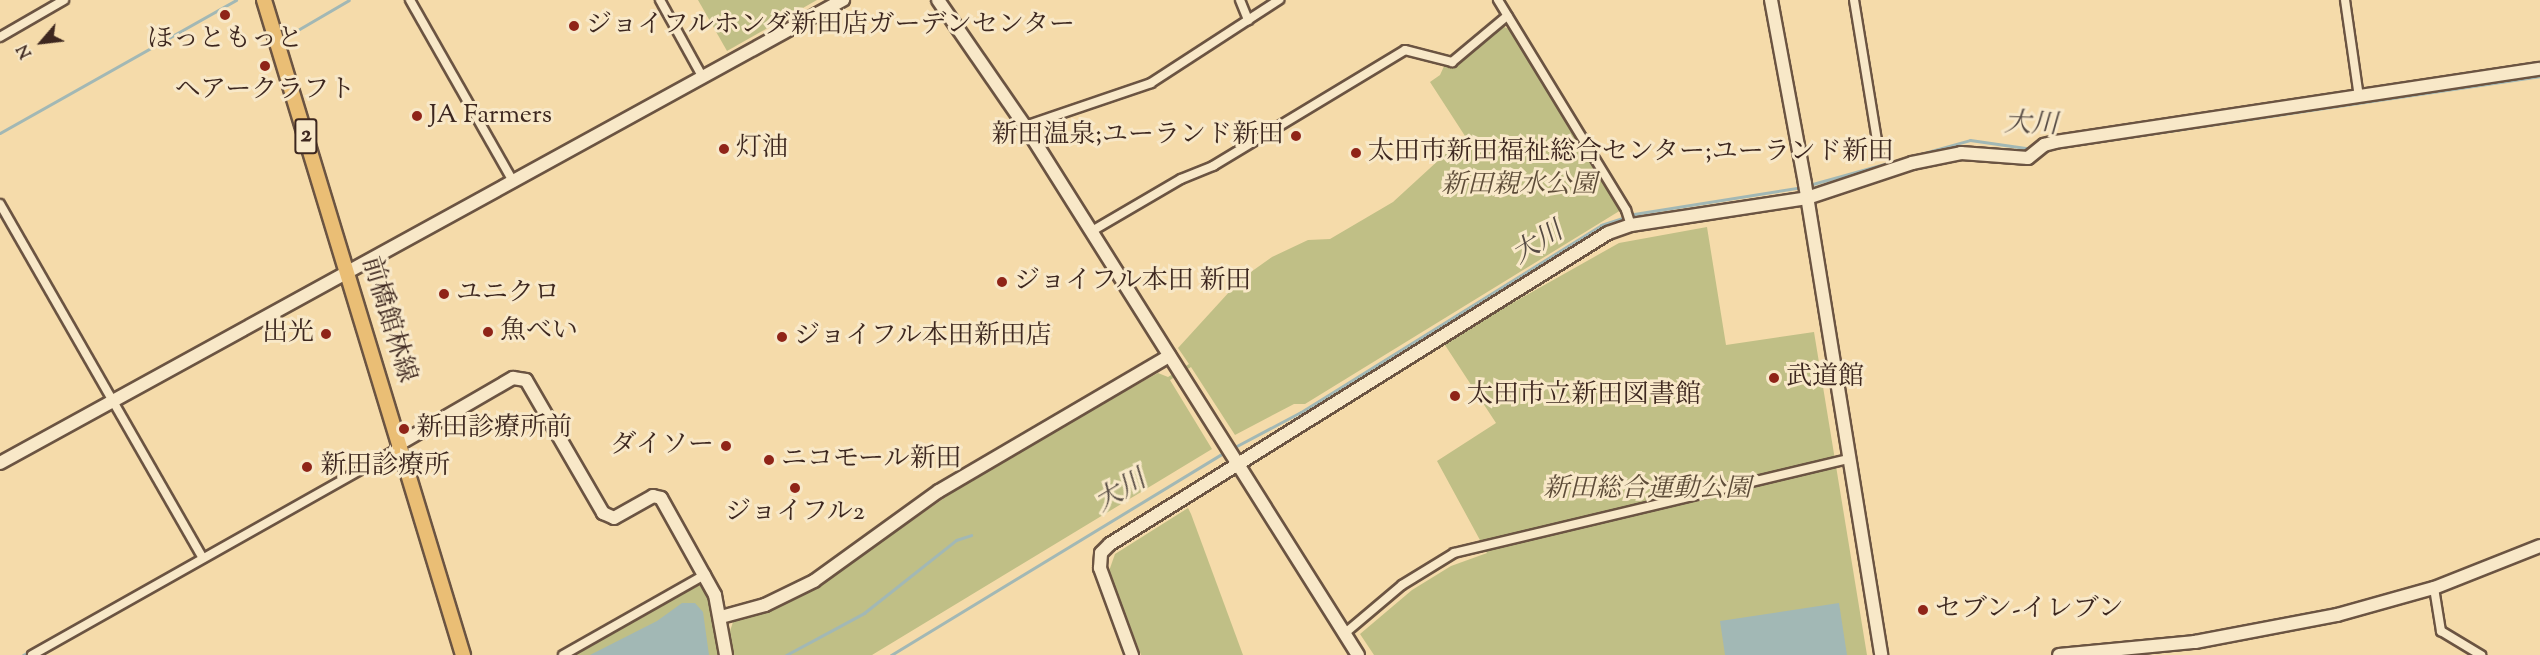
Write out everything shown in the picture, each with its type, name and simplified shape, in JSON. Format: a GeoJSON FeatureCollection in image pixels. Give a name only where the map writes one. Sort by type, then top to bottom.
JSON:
{"type":"FeatureCollection","features":[{"type":"Feature","properties":{"kind":"main road","name":"前橋館林線"},"geometry":{"type":"LineString","coordinates":[[264,0],[349,272],[463,655]]}},
{"type":"Feature","properties":{"kind":"street"},"geometry":{"type":"LineString","coordinates":[[0,37],[64,0]]}},
{"type":"Feature","properties":{"kind":"street"},"geometry":{"type":"LineString","coordinates":[[410,0],[514,183]]}},
{"type":"Feature","properties":{"kind":"street"},"geometry":{"type":"LineString","coordinates":[[660,0],[703,78]]}},
{"type":"Feature","properties":{"kind":"street"},"geometry":{"type":"LineString","coordinates":[[0,463],[113,399],[514,183],[843,0]]}},
{"type":"Feature","properties":{"kind":"street"},"geometry":{"type":"LineString","coordinates":[[938,0],[1025,126],[1358,655]]}},
{"type":"Feature","properties":{"kind":"street"},"geometry":{"type":"LineString","coordinates":[[1240,0],[1248,20]]}},
{"type":"Feature","properties":{"kind":"street"},"geometry":{"type":"LineString","coordinates":[[1025,126],[1151,83],[1279,0]]}},
{"type":"Feature","properties":{"kind":"street"},"geometry":{"type":"LineString","coordinates":[[1498,0],[1626,210],[1631,225]]}},
{"type":"Feature","properties":{"kind":"street"},"geometry":{"type":"LineString","coordinates":[[1771,0],[1806,189],[1881,655]]}},
{"type":"Feature","properties":{"kind":"street"},"geometry":{"type":"LineString","coordinates":[[1854,0],[1879,153]]}},
{"type":"Feature","properties":{"kind":"street"},"geometry":{"type":"LineString","coordinates":[[2345,0],[2359,97]]}},
{"type":"Feature","properties":{"kind":"street"},"geometry":{"type":"LineString","coordinates":[[1092,231],[1181,179],[1213,166],[1405,50],[1452,62],[1507,16]]}},
{"type":"Feature","properties":{"kind":"street"},"geometry":{"type":"LineString","coordinates":[[1132,655],[1100,568],[1101,553],[1110,543],[1234,460],[1580,249],[1631,225],[1806,189],[1961,153],[2028,158],[2044,145],[2055,142],[2540,69]]}},
{"type":"Feature","properties":{"kind":"street"},"geometry":{"type":"LineString","coordinates":[[0,204],[203,558]]}},
{"type":"Feature","properties":{"kind":"street"},"geometry":{"type":"LineString","coordinates":[[721,617],[765,605],[814,581],[939,491],[1169,356]]}},
{"type":"Feature","properties":{"kind":"street"},"geometry":{"type":"LineString","coordinates":[[32,655],[393,452],[399,444],[513,378],[522,378],[603,513],[614,518],[657,495],[706,574],[721,617],[726,655]]}},
{"type":"Feature","properties":{"kind":"street"},"geometry":{"type":"LineString","coordinates":[[1344,634],[1402,585],[1454,554],[1849,459]]}},
{"type":"Feature","properties":{"kind":"street"},"geometry":{"type":"LineString","coordinates":[[2059,655],[2246,634],[2337,615],[2434,588],[2540,546]]}},
{"type":"Feature","properties":{"kind":"street"},"geometry":{"type":"LineString","coordinates":[[563,655],[706,574]]}},
{"type":"Feature","properties":{"kind":"street"},"geometry":{"type":"LineString","coordinates":[[2434,588],[2441,631],[2481,655]]}},
{"type":"Feature","properties":{"kind":"green space"},"geometry":{"type":"Polygon","coordinates":[[[698,0],[817,0],[727,51],[698,0]]]}},
{"type":"Feature","properties":{"kind":"green space","name":"新田親水公園"},"geometry":{"type":"Polygon","coordinates":[[[1502,26],[1509,29],[1621,210],[1305,404],[1294,404],[1235,435],[1191,367],[1170,380],[1212,449],[872,655],[732,655],[729,634],[733,622],[763,613],[819,586],[987,468],[1158,373],[1168,377],[1189,364],[1178,348],[1241,279],[1272,257],[1308,240],[1330,239],[1393,202],[1465,136],[1430,82],[1440,75],[1445,64],[1453,67],[1502,26]]]}},
{"type":"Feature","properties":{"kind":"green space","name":"新田総合運動公園"},"geometry":{"type":"Polygon","coordinates":[[[1707,227],[1726,345],[1814,332],[1867,655],[1374,655],[1360,634],[1412,590],[1451,566],[1487,553],[1437,461],[1496,423],[1443,342],[1619,243],[1707,227]]]}},
{"type":"Feature","properties":{"kind":"green space"},"geometry":{"type":"Polygon","coordinates":[[[1188,508],[1243,655],[1141,655],[1109,571],[1115,554],[1188,508]]]}},
{"type":"Feature","properties":{"kind":"green space"},"geometry":{"type":"Polygon","coordinates":[[[698,585],[705,587],[711,602],[719,655],[575,655],[698,585]]]}},
{"type":"Feature","properties":{"kind":"water"},"geometry":{"type":"Polygon","coordinates":[[[682,603],[695,603],[703,612],[709,655],[590,655],[657,621],[682,603]]]}},
{"type":"Feature","properties":{"kind":"water"},"geometry":{"type":"Polygon","coordinates":[[[1839,603],[1847,655],[1725,655],[1720,621],[1839,603]]]}},
{"type":"Feature","properties":{"kind":"waterway"},"geometry":{"type":"LineString","coordinates":[[0,133],[236,0]]}},
{"type":"Feature","properties":{"kind":"waterway"},"geometry":{"type":"LineString","coordinates":[[284,38],[349,0]]}},
{"type":"Feature","properties":{"kind":"waterway","name":"大川"},"geometry":{"type":"LineString","coordinates":[[2054,148],[2540,76]]}},
{"type":"Feature","properties":{"kind":"waterway","name":"大川"},"geometry":{"type":"LineString","coordinates":[[1809,185],[1970,140],[2032,149]]}},
{"type":"Feature","properties":{"kind":"waterway","name":"大川"},"geometry":{"type":"LineString","coordinates":[[1231,449],[1301,412],[1601,225],[1634,214],[1802,187]]}},
{"type":"Feature","properties":{"kind":"waterway","name":"大川"},"geometry":{"type":"LineString","coordinates":[[891,655],[1225,452]]}},
{"type":"Feature","properties":{"kind":"waterway"},"geometry":{"type":"LineString","coordinates":[[23,655],[343,475]]}},
{"type":"Feature","properties":{"kind":"waterway"},"geometry":{"type":"LineString","coordinates":[[786,655],[864,613],[956,540],[971,535]]}},
{"type":"Feature","properties":{"kind":"place","name":"ほっともっと"},"geometry":{"type":"Point","coordinates":[225,15]}},
{"type":"Feature","properties":{"kind":"place","name":"ジョイフルホンダ新田店ガーデンセンター"},"geometry":{"type":"Point","coordinates":[574,26]}},
{"type":"Feature","properties":{"kind":"place","name":"ヘアークラフト"},"geometry":{"type":"Point","coordinates":[265,66]}},
{"type":"Feature","properties":{"kind":"place","name":"JA Farmers"},"geometry":{"type":"Point","coordinates":[417,116]}},
{"type":"Feature","properties":{"kind":"place","name":"新田温泉;ユーランド新田"},"geometry":{"type":"Point","coordinates":[1296,136]}},
{"type":"Feature","properties":{"kind":"place","name":"灯油"},"geometry":{"type":"Point","coordinates":[724,149]}},
{"type":"Feature","properties":{"kind":"place","name":"太田市新田福祉総合センター;ユーランド新田"},"geometry":{"type":"Point","coordinates":[1356,153]}},
{"type":"Feature","properties":{"kind":"place","name":"ジョイフル本田 新田"},"geometry":{"type":"Point","coordinates":[1002,282]}},
{"type":"Feature","properties":{"kind":"place","name":"ユニクロ"},"geometry":{"type":"Point","coordinates":[444,294]}},
{"type":"Feature","properties":{"kind":"place","name":"魚べい"},"geometry":{"type":"Point","coordinates":[488,332]}},
{"type":"Feature","properties":{"kind":"place","name":"出光"},"geometry":{"type":"Point","coordinates":[326,334]}},
{"type":"Feature","properties":{"kind":"place","name":"ジョイフル本田新田店"},"geometry":{"type":"Point","coordinates":[782,337]}},
{"type":"Feature","properties":{"kind":"place","name":"武道館"},"geometry":{"type":"Point","coordinates":[1774,378]}},
{"type":"Feature","properties":{"kind":"place","name":"太田市立新田図書館"},"geometry":{"type":"Point","coordinates":[1455,396]}},
{"type":"Feature","properties":{"kind":"place","name":"新田診療所前"},"geometry":{"type":"Point","coordinates":[404,429]}},
{"type":"Feature","properties":{"kind":"place","name":"ダイソー"},"geometry":{"type":"Point","coordinates":[726,446]}},
{"type":"Feature","properties":{"kind":"place","name":"ニコモール新田"},"geometry":{"type":"Point","coordinates":[769,460]}},
{"type":"Feature","properties":{"kind":"place","name":"新田診療所"},"geometry":{"type":"Point","coordinates":[307,467]}},
{"type":"Feature","properties":{"kind":"place","name":"ジョイフル2"},"geometry":{"type":"Point","coordinates":[795,488]}},
{"type":"Feature","properties":{"kind":"place","name":"セブン-イレブン"},"geometry":{"type":"Point","coordinates":[1923,610]}}]}
